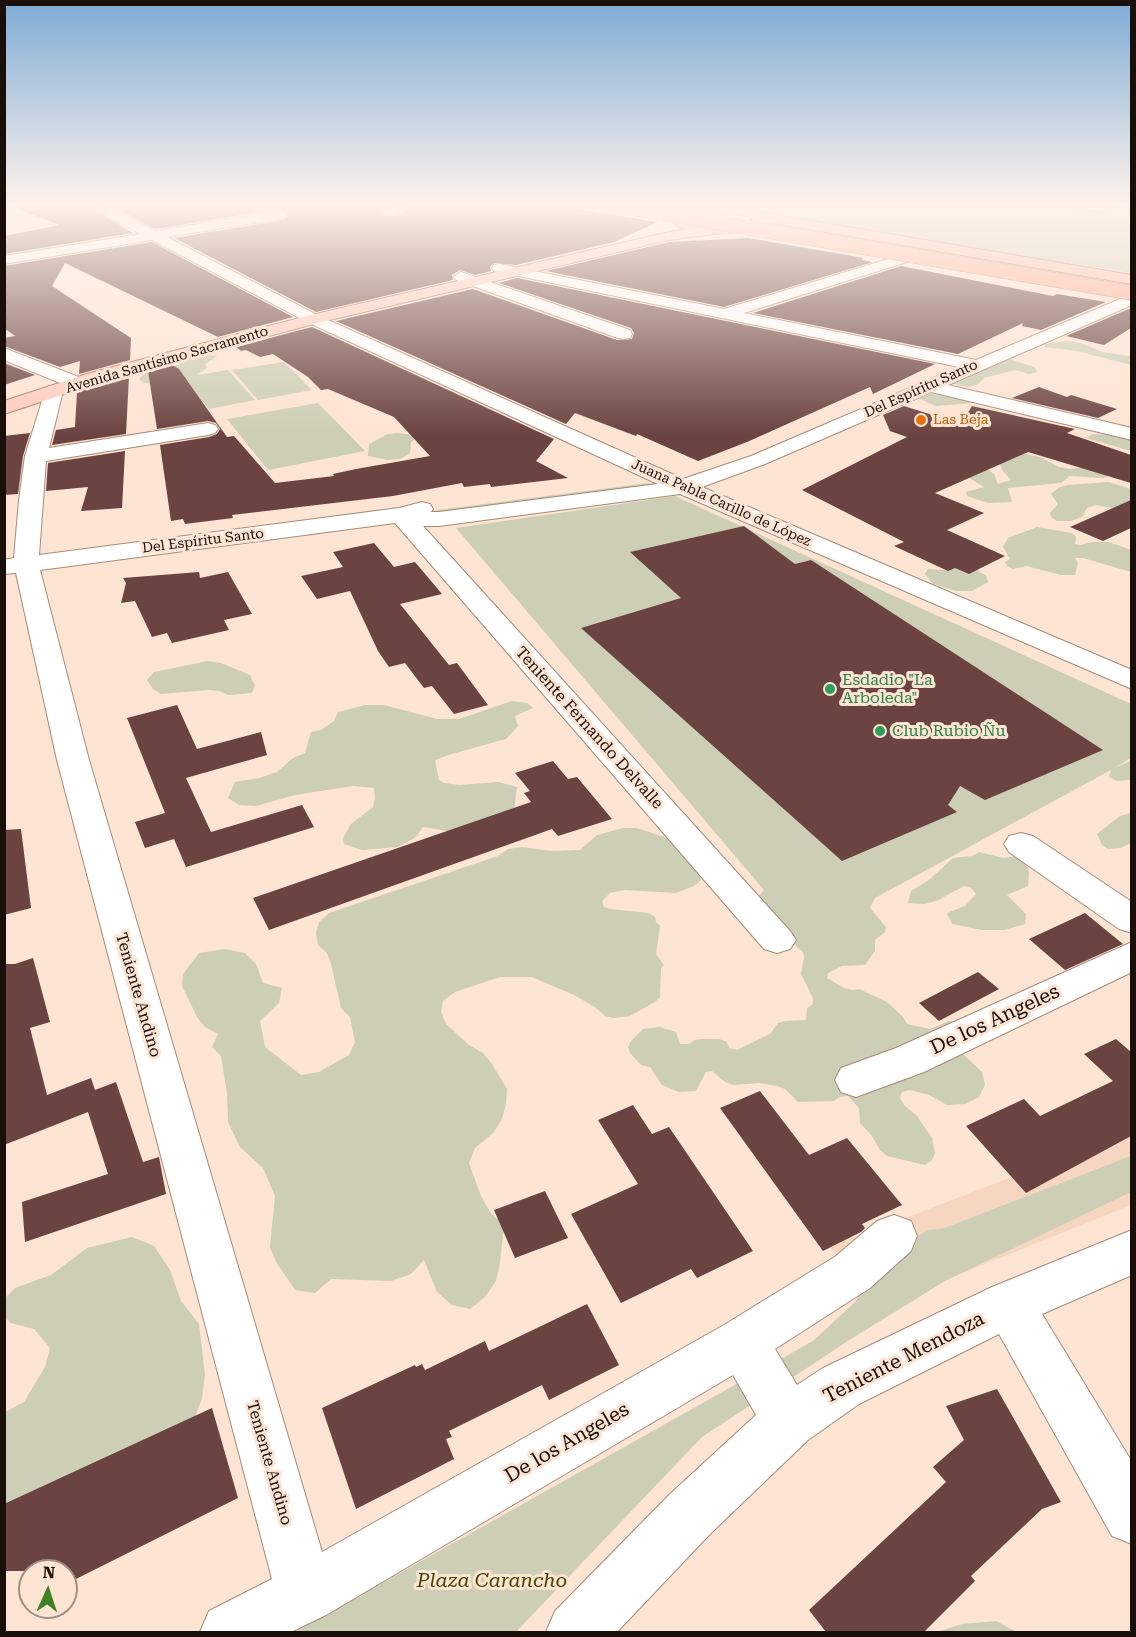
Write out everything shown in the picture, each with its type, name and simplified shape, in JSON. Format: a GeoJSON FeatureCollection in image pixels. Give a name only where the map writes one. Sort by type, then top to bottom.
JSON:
{"type":"FeatureCollection","features":[{"type":"Feature","properties":{"kind":"highway"},"geometry":{"type":"LineString","coordinates":[[1043,282],[1131,298]]}},
{"type":"Feature","properties":{"kind":"highway"},"geometry":{"type":"LineString","coordinates":[[1074,282],[1131,292]]}},
{"type":"Feature","properties":{"kind":"highway"},"geometry":{"type":"LineString","coordinates":[[1104,282],[1131,287]]}},
{"type":"Feature","properties":{"kind":"main road","name":"Avenida Santísimo Sacramento"},"geometry":{"type":"LineString","coordinates":[[4,398],[65,384],[308,316],[452,282]]}},
{"type":"Feature","properties":{"kind":"main road","name":"Avenida Santísimo Sacramento"},"geometry":{"type":"LineString","coordinates":[[4,408],[65,384]]}},
{"type":"Feature","properties":{"kind":"street","name":"Juana Pabla Carillo de López"},"geometry":{"type":"LineString","coordinates":[[243,282],[308,316],[683,488],[1131,681]]}},
{"type":"Feature","properties":{"kind":"street"},"geometry":{"type":"LineString","coordinates":[[477,282],[624,334]]}},
{"type":"Feature","properties":{"kind":"street"},"geometry":{"type":"LineString","coordinates":[[567,282],[975,365]]}},
{"type":"Feature","properties":{"kind":"street"},"geometry":{"type":"LineString","coordinates":[[723,314],[826,282]]}},
{"type":"Feature","properties":{"kind":"street","name":"Del Espíritu Santo"},"geometry":{"type":"LineString","coordinates":[[401,515],[419,519],[449,518],[683,488],[709,476],[758,460],[1131,298]]}},
{"type":"Feature","properties":{"kind":"street"},"geometry":{"type":"LineString","coordinates":[[4,353],[65,384]]}},
{"type":"Feature","properties":{"kind":"street","name":"Teniente Andino"},"geometry":{"type":"LineString","coordinates":[[65,384],[36,456],[30,500],[15,565],[73,760],[305,1594]]}},
{"type":"Feature","properties":{"kind":"street"},"geometry":{"type":"LineString","coordinates":[[927,386],[1131,434]]}},
{"type":"Feature","properties":{"kind":"street"},"geometry":{"type":"LineString","coordinates":[[36,456],[208,429]]}},
{"type":"Feature","properties":{"kind":"street","name":"Del Espíritu Santo"},"geometry":{"type":"LineString","coordinates":[[15,565],[401,515],[428,507],[656,475],[709,476]]}},
{"type":"Feature","properties":{"kind":"street","name":"Teniente Fernando Delvalle"},"geometry":{"type":"LineString","coordinates":[[401,515],[777,940]]}},
{"type":"Feature","properties":{"kind":"street"},"geometry":{"type":"LineString","coordinates":[[1021,844],[1131,920]]}},
{"type":"Feature","properties":{"kind":"street","name":"De los Angeles"},"geometry":{"type":"LineString","coordinates":[[856,1080],[910,1060],[1131,956]]}},
{"type":"Feature","properties":{"kind":"street","name":"De los Angeles"},"geometry":{"type":"LineString","coordinates":[[230,1632],[305,1594],[742,1342],[853,1272],[894,1236]]}},
{"type":"Feature","properties":{"kind":"street","name":"Teniente Mendoza"},"geometry":{"type":"LineString","coordinates":[[576,1632],[690,1514],[789,1421],[841,1386],[1008,1305],[1131,1251]]}},
{"type":"Feature","properties":{"kind":"street"},"geometry":{"type":"LineString","coordinates":[[1008,1305],[1131,1516]]}},
{"type":"Feature","properties":{"kind":"street"},"geometry":{"type":"LineString","coordinates":[[742,1342],[789,1421]]}},
{"type":"Feature","properties":{"kind":"shaded area"},"geometry":{"type":"Polygon","coordinates":[[[1131,1131],[1131,1205],[876,1308],[830,1247],[1131,1131]]]}},
{"type":"Feature","properties":{"kind":"green space"},"geometry":{"type":"Polygon","coordinates":[[[1066,341],[1081,343],[1102,352],[1131,356],[1131,365],[1077,351],[1044,347],[1045,344],[1066,341]]]}},
{"type":"Feature","properties":{"kind":"green space"},"geometry":{"type":"Polygon","coordinates":[[[207,355],[217,356],[205,364],[207,368],[197,375],[228,370],[255,400],[209,409],[186,381],[154,384],[144,383],[139,379],[146,372],[178,365],[185,359],[207,355]]]}},
{"type":"Feature","properties":{"kind":"green space"},"geometry":{"type":"Polygon","coordinates":[[[1009,359],[1034,367],[1038,372],[1029,374],[1015,370],[984,378],[977,385],[968,387],[954,384],[954,378],[1009,359]]]}},
{"type":"Feature","properties":{"kind":"green space"},"geometry":{"type":"Polygon","coordinates":[[[284,362],[312,390],[258,400],[232,370],[284,362]]]}},
{"type":"Feature","properties":{"kind":"green space"},"geometry":{"type":"Polygon","coordinates":[[[930,394],[969,397],[974,403],[936,406],[920,399],[921,396],[930,394]]]}},
{"type":"Feature","properties":{"kind":"green space"},"geometry":{"type":"Polygon","coordinates":[[[318,403],[365,451],[268,470],[227,419],[318,403]]]}},
{"type":"Feature","properties":{"kind":"green space"},"geometry":{"type":"Polygon","coordinates":[[[388,434],[415,435],[410,453],[400,459],[388,460],[368,456],[369,444],[388,434]]]}},
{"type":"Feature","properties":{"kind":"green space"},"geometry":{"type":"Polygon","coordinates":[[[1093,434],[1114,435],[1131,440],[1131,451],[1086,438],[1093,434]]]}},
{"type":"Feature","properties":{"kind":"green space"},"geometry":{"type":"Polygon","coordinates":[[[1020,453],[1040,457],[1059,467],[1070,469],[1093,466],[1110,475],[1104,478],[1070,476],[1061,483],[1008,488],[1012,502],[988,503],[967,496],[966,492],[984,487],[958,471],[982,465],[994,474],[998,484],[1011,480],[997,459],[1020,453]]]}},
{"type":"Feature","properties":{"kind":"green space"},"geometry":{"type":"Polygon","coordinates":[[[1109,482],[1131,489],[1131,515],[1122,510],[1096,505],[1087,508],[1082,517],[1071,521],[1057,521],[1051,517],[1050,513],[1058,504],[1051,494],[1058,488],[1067,485],[1109,482]]]}},
{"type":"Feature","properties":{"kind":"green space"},"geometry":{"type":"Polygon","coordinates":[[[648,483],[653,485],[432,515],[430,511],[648,483]]]}},
{"type":"Feature","properties":{"kind":"green space","name":"Club Rubio Ñu"},"geometry":{"type":"Polygon","coordinates":[[[675,496],[1131,704],[1131,758],[1114,768],[1131,761],[1131,780],[1117,781],[1109,777],[1111,770],[875,898],[870,908],[886,927],[885,932],[875,940],[875,951],[865,965],[842,966],[828,973],[827,978],[844,988],[859,989],[887,1002],[907,1024],[930,1029],[949,1021],[962,1022],[964,1055],[982,1072],[985,1085],[979,1097],[965,1104],[947,1105],[929,1095],[910,1090],[902,1092],[900,1098],[904,1105],[917,1116],[932,1138],[935,1153],[932,1160],[925,1165],[887,1156],[880,1150],[872,1136],[860,1123],[859,1108],[848,1096],[834,1101],[798,1102],[785,1089],[777,1086],[759,1083],[734,1085],[725,1082],[712,1071],[706,1072],[696,1091],[679,1092],[662,1085],[650,1067],[641,1065],[630,1053],[628,1047],[631,1041],[643,1029],[660,1027],[676,1032],[680,1044],[689,1044],[702,1039],[719,1039],[727,1042],[729,1048],[737,1050],[770,1034],[778,1023],[806,1020],[807,1008],[813,1004],[813,998],[801,974],[803,952],[790,941],[758,897],[764,890],[456,528],[675,496]]]}},
{"type":"Feature","properties":{"kind":"green space"},"geometry":{"type":"Polygon","coordinates":[[[1037,527],[1072,533],[1076,537],[1075,544],[1109,542],[1131,550],[1131,572],[1083,558],[1075,558],[1078,563],[1075,575],[1061,575],[1026,566],[1013,569],[1007,566],[1005,562],[1010,559],[1003,547],[1008,538],[1037,527]]]}},
{"type":"Feature","properties":{"kind":"green space"},"geometry":{"type":"Polygon","coordinates":[[[957,566],[976,569],[986,576],[988,582],[972,591],[956,591],[933,584],[925,574],[928,569],[944,570],[957,566]]]}},
{"type":"Feature","properties":{"kind":"green space"},"geometry":{"type":"Polygon","coordinates":[[[208,661],[221,663],[250,675],[255,686],[252,693],[228,695],[209,690],[161,694],[153,689],[147,680],[154,672],[208,661]]]}},
{"type":"Feature","properties":{"kind":"green space"},"geometry":{"type":"Polygon","coordinates":[[[512,701],[527,703],[533,708],[515,716],[518,726],[506,739],[435,760],[439,780],[444,783],[460,785],[498,782],[517,787],[514,810],[448,831],[423,827],[416,837],[398,847],[362,850],[344,844],[343,838],[351,824],[373,807],[374,788],[353,786],[295,795],[256,806],[239,805],[228,798],[235,782],[277,772],[293,758],[305,753],[311,732],[321,730],[334,721],[338,712],[365,705],[384,705],[437,719],[459,719],[512,701]]]}},
{"type":"Feature","properties":{"kind":"green space"},"geometry":{"type":"Polygon","coordinates":[[[1131,813],[1131,843],[1121,848],[1108,849],[1102,845],[1097,834],[1120,816],[1131,813]]]}},
{"type":"Feature","properties":{"kind":"green space"},"geometry":{"type":"Polygon","coordinates":[[[623,828],[637,828],[675,843],[699,870],[701,880],[694,886],[676,893],[624,890],[610,893],[602,901],[604,907],[610,909],[648,913],[655,917],[660,926],[656,954],[664,965],[661,968],[660,997],[655,1002],[630,1016],[614,1018],[605,1016],[595,1007],[574,995],[532,977],[500,977],[455,992],[443,1001],[441,1012],[446,1024],[469,1045],[483,1053],[507,1089],[502,1119],[493,1133],[475,1148],[469,1163],[481,1196],[490,1212],[504,1225],[496,1281],[485,1297],[470,1309],[452,1305],[437,1292],[424,1260],[411,1274],[391,1281],[331,1279],[315,1293],[295,1290],[276,1262],[270,1247],[275,1196],[263,1168],[240,1147],[228,1122],[227,1093],[221,1056],[212,1047],[218,1034],[205,1027],[197,1017],[182,986],[183,974],[199,953],[225,949],[245,953],[256,964],[263,983],[282,988],[279,1003],[260,1021],[265,1047],[301,1075],[319,1072],[349,1055],[355,1042],[350,1017],[341,1008],[327,953],[318,945],[316,933],[319,922],[329,913],[498,856],[508,849],[522,847],[551,851],[580,850],[597,835],[623,828]]]}},
{"type":"Feature","properties":{"kind":"green space"},"geometry":{"type":"Polygon","coordinates":[[[979,852],[1003,858],[1024,855],[1029,873],[1028,886],[1007,895],[1026,914],[1025,924],[1004,930],[982,930],[952,924],[947,913],[965,906],[976,894],[970,887],[964,886],[938,900],[925,904],[908,903],[911,891],[929,880],[953,858],[972,856],[979,852]]]}},
{"type":"Feature","properties":{"kind":"green space","name":"Plaza Carancho"},"geometry":{"type":"Polygon","coordinates":[[[1131,1156],[1131,1192],[945,1281],[851,1339],[702,1437],[516,1632],[295,1632],[813,1341],[856,1301],[878,1260],[928,1230],[942,1229],[1131,1156]]]}},
{"type":"Feature","properties":{"kind":"green space"},"geometry":{"type":"Polygon","coordinates":[[[132,1237],[154,1246],[170,1270],[181,1301],[199,1324],[205,1375],[202,1398],[194,1420],[5,1513],[5,1412],[24,1402],[45,1367],[50,1348],[34,1329],[11,1323],[5,1318],[5,1298],[15,1288],[51,1275],[87,1248],[132,1237]]]}},
{"type":"Feature","properties":{"kind":"green space"},"geometry":{"type":"Polygon","coordinates":[[[996,1621],[1017,1632],[937,1632],[962,1624],[996,1621]]]}},
{"type":"Feature","properties":{"kind":"building"},"geometry":{"type":"Polygon","coordinates":[[[4,282],[54,282],[52,286],[131,338],[130,360],[79,374],[80,361],[60,367],[4,346],[4,338],[15,336],[4,328],[4,282]]]}},
{"type":"Feature","properties":{"kind":"building"},"geometry":{"type":"Polygon","coordinates":[[[105,282],[228,282],[293,317],[218,337],[105,282]]]}},
{"type":"Feature","properties":{"kind":"building"},"geometry":{"type":"Polygon","coordinates":[[[259,282],[443,282],[316,312],[259,282]]]}},
{"type":"Feature","properties":{"kind":"building"},"geometry":{"type":"Polygon","coordinates":[[[538,282],[935,364],[873,394],[870,387],[747,442],[698,461],[637,434],[636,436],[575,413],[566,424],[336,321],[473,289],[617,340],[632,339],[634,333],[631,328],[499,283],[538,282]]]}},
{"type":"Feature","properties":{"kind":"building"},"geometry":{"type":"Polygon","coordinates":[[[602,282],[805,282],[724,307],[602,282]]]}},
{"type":"Feature","properties":{"kind":"building"},"geometry":{"type":"Polygon","coordinates":[[[849,282],[984,282],[1053,296],[1057,294],[1106,302],[1041,330],[1022,326],[1023,323],[958,354],[753,313],[849,282]]]}},
{"type":"Feature","properties":{"kind":"building"},"geometry":{"type":"Polygon","coordinates":[[[1131,308],[1131,328],[1104,345],[1066,336],[1131,308]]]}},
{"type":"Feature","properties":{"kind":"building"},"geometry":{"type":"Polygon","coordinates":[[[312,327],[554,439],[536,461],[568,478],[491,487],[490,484],[464,487],[462,483],[393,496],[232,515],[233,518],[185,524],[183,519],[171,521],[160,445],[209,437],[217,434],[220,429],[216,423],[208,421],[157,429],[148,371],[172,365],[179,369],[227,437],[234,436],[275,483],[334,476],[333,474],[356,469],[430,456],[394,417],[328,389],[321,390],[308,377],[273,354],[260,357],[236,347],[312,327]]]}},
{"type":"Feature","properties":{"kind":"building"},"geometry":{"type":"Polygon","coordinates":[[[4,363],[35,375],[4,385],[4,363]]]}},
{"type":"Feature","properties":{"kind":"building"},"geometry":{"type":"Polygon","coordinates":[[[129,376],[126,434],[52,445],[56,430],[75,427],[77,392],[129,376]]]}},
{"type":"Feature","properties":{"kind":"building"},"geometry":{"type":"Polygon","coordinates":[[[1039,387],[1067,397],[1071,395],[1117,409],[1098,418],[1012,398],[1039,387]]]}},
{"type":"Feature","properties":{"kind":"building"},"geometry":{"type":"Polygon","coordinates":[[[904,406],[961,424],[972,406],[1075,429],[1067,433],[1131,455],[1131,483],[1028,452],[935,493],[984,513],[947,530],[1005,556],[969,574],[955,568],[948,571],[894,546],[904,542],[802,490],[907,437],[890,431],[883,415],[904,406]]]}},
{"type":"Feature","properties":{"kind":"building"},"geometry":{"type":"Polygon","coordinates":[[[30,433],[23,456],[18,494],[4,495],[4,436],[30,433]]]}},
{"type":"Feature","properties":{"kind":"building"},"geometry":{"type":"Polygon","coordinates":[[[125,451],[122,508],[81,511],[88,487],[46,491],[48,463],[125,451]]]}},
{"type":"Feature","properties":{"kind":"building"},"geometry":{"type":"Polygon","coordinates":[[[1131,500],[1131,528],[1103,541],[1070,527],[1131,500]]]}},
{"type":"Feature","properties":{"kind":"building","name":"Esdadio \"La Arboleda\""},"geometry":{"type":"Polygon","coordinates":[[[744,526],[795,564],[811,560],[1103,750],[985,800],[960,786],[948,805],[957,812],[842,861],[581,628],[681,598],[630,552],[744,526]]]}},
{"type":"Feature","properties":{"kind":"building"},"geometry":{"type":"Polygon","coordinates":[[[374,543],[394,567],[415,562],[442,594],[400,604],[449,665],[457,663],[488,705],[454,714],[432,686],[424,688],[405,663],[389,667],[378,651],[350,591],[317,599],[301,576],[343,567],[333,552],[374,543]]]}},
{"type":"Feature","properties":{"kind":"building"},"geometry":{"type":"Polygon","coordinates":[[[199,572],[200,578],[228,572],[252,614],[224,620],[229,630],[172,643],[167,633],[152,637],[135,601],[121,603],[126,583],[123,578],[199,572]]]}},
{"type":"Feature","properties":{"kind":"building"},"geometry":{"type":"Polygon","coordinates":[[[177,705],[197,749],[261,732],[267,755],[186,778],[211,832],[302,805],[314,827],[186,867],[174,839],[145,848],[135,822],[165,813],[127,718],[177,705]]]}},
{"type":"Feature","properties":{"kind":"building"},"geometry":{"type":"Polygon","coordinates":[[[553,761],[568,779],[577,777],[612,819],[558,836],[552,829],[269,930],[253,898],[531,802],[524,793],[530,791],[515,773],[553,761]]]}},
{"type":"Feature","properties":{"kind":"building"},"geometry":{"type":"Polygon","coordinates":[[[21,829],[31,908],[4,915],[4,830],[21,829]]]}},
{"type":"Feature","properties":{"kind":"building"},"geometry":{"type":"Polygon","coordinates":[[[1085,913],[1123,944],[1065,970],[1029,939],[1085,913]]]}},
{"type":"Feature","properties":{"kind":"building"},"geometry":{"type":"Polygon","coordinates":[[[33,958],[50,1022],[30,1028],[47,1095],[91,1078],[95,1090],[116,1082],[143,1162],[159,1157],[166,1194],[25,1242],[22,1202],[108,1174],[88,1112],[4,1145],[4,964],[15,964],[33,958]]]}},
{"type":"Feature","properties":{"kind":"building"},"geometry":{"type":"Polygon","coordinates":[[[978,972],[999,989],[939,1021],[919,1003],[978,972]]]}},
{"type":"Feature","properties":{"kind":"building"},"geometry":{"type":"Polygon","coordinates":[[[1116,1039],[1131,1052],[1131,1136],[1026,1193],[966,1126],[1024,1099],[1040,1116],[1113,1081],[1084,1054],[1116,1039]]]}},
{"type":"Feature","properties":{"kind":"building"},"geometry":{"type":"Polygon","coordinates":[[[760,1091],[809,1155],[847,1138],[902,1205],[862,1224],[865,1228],[861,1232],[823,1251],[720,1108],[760,1091]]]}},
{"type":"Feature","properties":{"kind":"building"},"geometry":{"type":"Polygon","coordinates":[[[633,1105],[652,1134],[669,1127],[753,1251],[697,1278],[691,1269],[621,1303],[571,1214],[638,1184],[598,1120],[633,1105]]]}},
{"type":"Feature","properties":{"kind":"building"},"geometry":{"type":"Polygon","coordinates":[[[545,1191],[568,1238],[515,1258],[494,1210],[545,1191]]]}},
{"type":"Feature","properties":{"kind":"building"},"geometry":{"type":"Polygon","coordinates":[[[587,1304],[619,1365],[549,1400],[542,1385],[449,1431],[452,1437],[446,1439],[454,1459],[356,1509],[322,1408],[415,1365],[416,1367],[422,1364],[425,1370],[485,1341],[489,1351],[587,1304]]]}},
{"type":"Feature","properties":{"kind":"building"},"geometry":{"type":"Polygon","coordinates":[[[997,1389],[1061,1502],[1042,1509],[971,1576],[975,1581],[924,1632],[826,1632],[809,1610],[946,1482],[933,1467],[964,1440],[946,1406],[997,1389]]]}},
{"type":"Feature","properties":{"kind":"building"},"geometry":{"type":"Polygon","coordinates":[[[212,1408],[238,1498],[78,1578],[78,1559],[18,1559],[18,1571],[4,1571],[4,1504],[212,1408]]]}},
{"type":"Feature","properties":{"kind":"place","name":"Las Beja"},"geometry":{"type":"Point","coordinates":[921,420]}},
{"type":"Feature","properties":{"kind":"place","name":"Esdadio \"La Arboleda\""},"geometry":{"type":"Point","coordinates":[830,689]}},
{"type":"Feature","properties":{"kind":"place","name":"Club Rubio Ñu"},"geometry":{"type":"Point","coordinates":[880,731]}}]}
